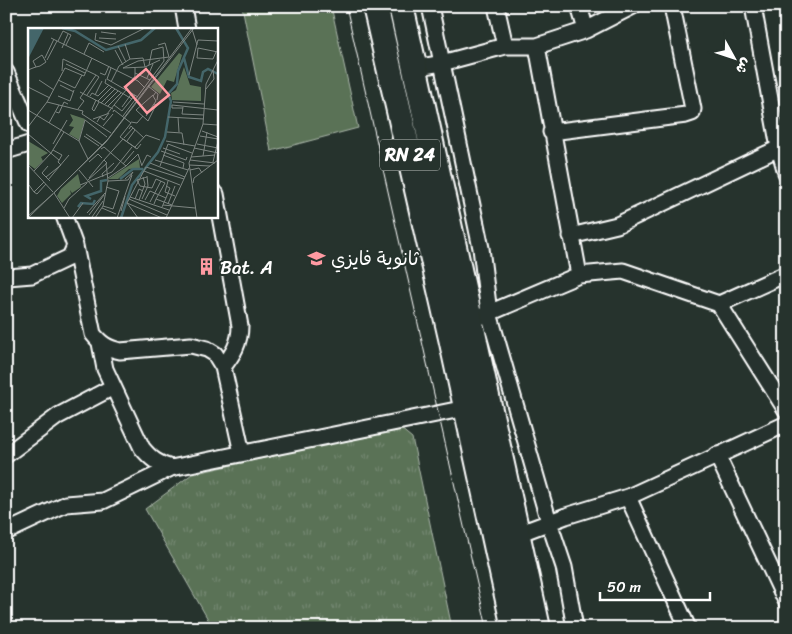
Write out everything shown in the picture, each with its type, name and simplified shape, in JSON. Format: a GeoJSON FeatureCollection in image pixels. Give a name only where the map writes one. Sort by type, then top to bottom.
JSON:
{"type":"FeatureCollection","features":[{"type":"Feature","properties":{"kind":"main road","name":"RN 24"},"geometry":{"type":"LineString","coordinates":[[375,6],[466,318],[466,408],[514,628]]}},
{"type":"Feature","properties":{"kind":"main road","name":"RN 24"},"geometry":{"type":"LineString","coordinates":[[401,6],[466,318],[518,534],[538,628]]}},
{"type":"Feature","properties":{"kind":"street"},"geometry":{"type":"LineString","coordinates":[[183,6],[187,28]]}},
{"type":"Feature","properties":{"kind":"street"},"geometry":{"type":"LineString","coordinates":[[430,6],[481,248],[466,318],[549,522],[564,567],[576,628]]}},
{"type":"Feature","properties":{"kind":"street"},"geometry":{"type":"LineString","coordinates":[[496,6],[505,46]]}},
{"type":"Feature","properties":{"kind":"street"},"geometry":{"type":"LineString","coordinates":[[579,6],[586,30]]}},
{"type":"Feature","properties":{"kind":"street"},"geometry":{"type":"LineString","coordinates":[[415,68],[442,64],[505,46],[537,46],[586,30],[632,6]]}},
{"type":"Feature","properties":{"kind":"street"},"geometry":{"type":"LineString","coordinates":[[551,132],[692,112],[693,109],[672,6]]}},
{"type":"Feature","properties":{"kind":"street"},"geometry":{"type":"LineString","coordinates":[[753,6],[779,148],[786,173]]}},
{"type":"Feature","properties":{"kind":"street"},"geometry":{"type":"LineString","coordinates":[[537,46],[551,132],[579,275]]}},
{"type":"Feature","properties":{"kind":"street"},"geometry":{"type":"LineString","coordinates":[[6,72],[28,123]]}},
{"type":"Feature","properties":{"kind":"street"},"geometry":{"type":"LineString","coordinates":[[6,151],[28,144]]}},
{"type":"Feature","properties":{"kind":"street"},"geometry":{"type":"LineString","coordinates":[[571,236],[617,225],[779,148]]}},
{"type":"Feature","properties":{"kind":"street"},"geometry":{"type":"LineString","coordinates":[[218,205],[240,326],[237,346],[223,367]]}},
{"type":"Feature","properties":{"kind":"street"},"geometry":{"type":"LineString","coordinates":[[65,218],[75,246],[93,334],[100,343],[110,349],[120,351],[198,346],[215,354],[223,367],[242,453]]}},
{"type":"Feature","properties":{"kind":"street"},"geometry":{"type":"LineString","coordinates":[[7,276],[32,275],[70,257],[75,246]]}},
{"type":"Feature","properties":{"kind":"street"},"geometry":{"type":"LineString","coordinates":[[466,318],[579,275],[623,271],[719,304],[786,410]]}},
{"type":"Feature","properties":{"kind":"street"},"geometry":{"type":"LineString","coordinates":[[719,304],[786,274]]}},
{"type":"Feature","properties":{"kind":"street"},"geometry":{"type":"LineString","coordinates":[[100,343],[105,369],[142,448],[150,458],[161,465],[171,468]]}},
{"type":"Feature","properties":{"kind":"street"},"geometry":{"type":"LineString","coordinates":[[6,455],[58,416],[113,387]]}},
{"type":"Feature","properties":{"kind":"street"},"geometry":{"type":"LineString","coordinates":[[6,532],[66,504],[103,501],[171,468],[466,408]]}},
{"type":"Feature","properties":{"kind":"street"},"geometry":{"type":"LineString","coordinates":[[518,534],[549,522],[628,498],[786,424]]}},
{"type":"Feature","properties":{"kind":"street"},"geometry":{"type":"LineString","coordinates":[[717,455],[786,601]]}},
{"type":"Feature","properties":{"kind":"street"},"geometry":{"type":"LineString","coordinates":[[628,498],[688,628]]}},
{"type":"Feature","properties":{"kind":"green space"},"geometry":{"type":"Polygon","coordinates":[[[242,6],[331,6],[358,128],[271,151],[242,6]]]}},
{"type":"Feature","properties":{"kind":"green space"},"geometry":{"type":"Polygon","coordinates":[[[400,428],[412,438],[452,628],[213,628],[145,509],[192,474],[400,428]]]}},
{"type":"Feature","properties":{"kind":"tram line"},"geometry":{"type":"LineString","coordinates":[[346,6],[487,628]]}},
{"type":"Feature","properties":{"kind":"place","name":"ثانوية فايزي"},"geometry":{"type":"Point","coordinates":[317,258]}},
{"type":"Feature","properties":{"kind":"place","name":"Bat. A"},"geometry":{"type":"Point","coordinates":[206,267]}}]}
